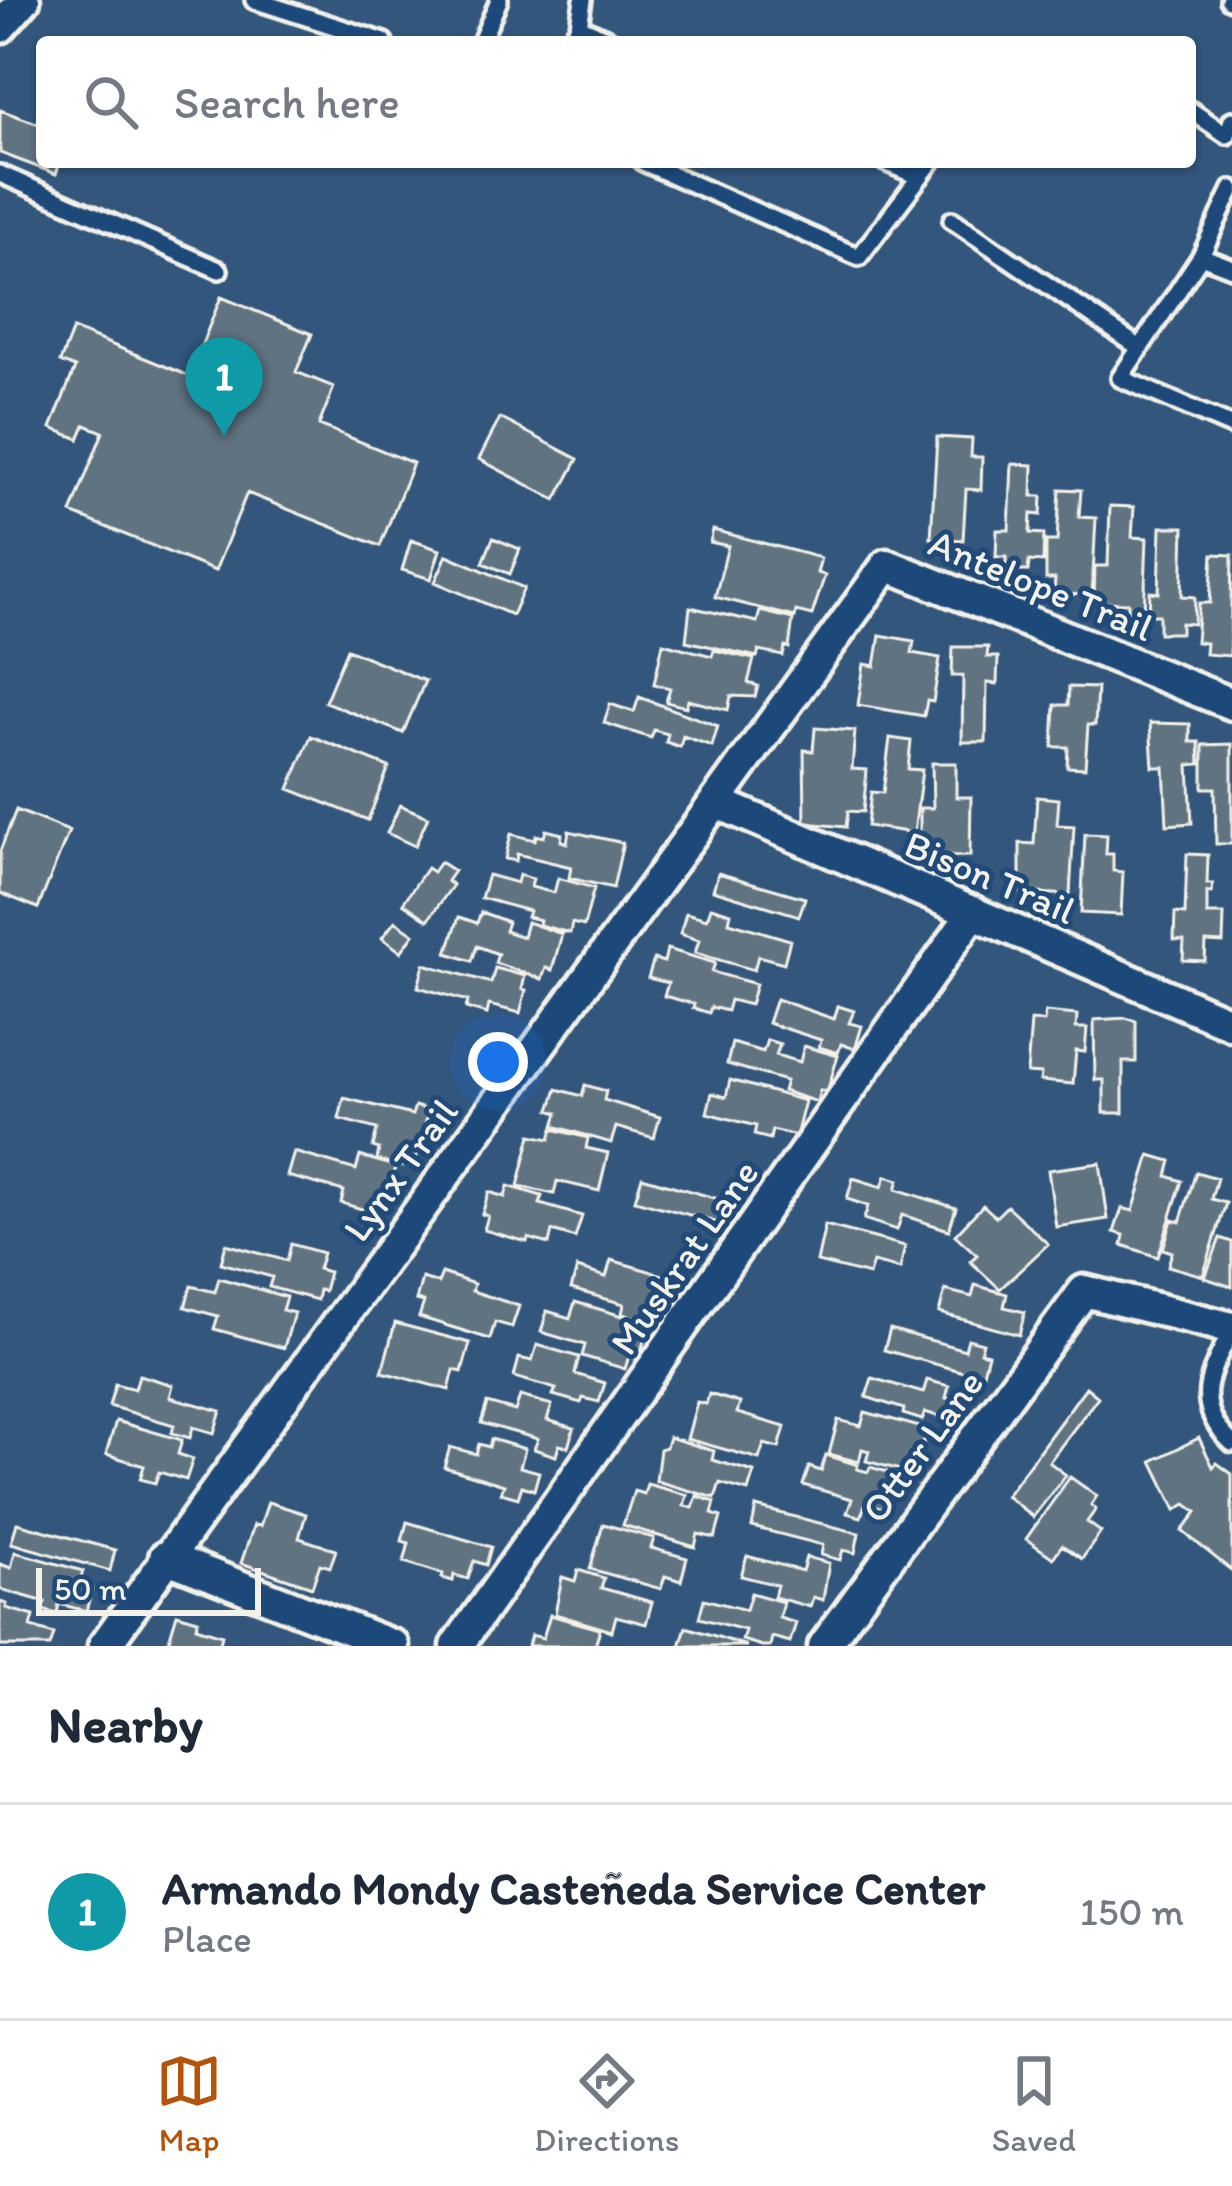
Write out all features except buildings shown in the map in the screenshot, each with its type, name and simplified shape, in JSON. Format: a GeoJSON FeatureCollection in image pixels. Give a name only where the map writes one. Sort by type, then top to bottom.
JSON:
{"type":"FeatureCollection","features":[{"type":"Feature","properties":{"kind":"street"},"geometry":{"type":"LineString","coordinates":[[0,27],[24,0]]}},
{"type":"Feature","properties":{"kind":"street","name":"Antelope Trail"},"geometry":{"type":"LineString","coordinates":[[886,565],[1232,704]]}},
{"type":"Feature","properties":{"kind":"street","name":"Lynx Trail"},"geometry":{"type":"LineString","coordinates":[[104,1646],[886,565]]}},
{"type":"Feature","properties":{"kind":"street","name":"Bison Trail"},"geometry":{"type":"LineString","coordinates":[[718,803],[1232,1024]]}},
{"type":"Feature","properties":{"kind":"street","name":"Muskrat Lane"},"geometry":{"type":"LineString","coordinates":[[458,1646],[974,912]]}},
{"type":"Feature","properties":{"kind":"street","name":"Otter Lane"},"geometry":{"type":"LineString","coordinates":[[824,1646],[1084,1292],[1232,1329]]}},
{"type":"Feature","properties":{"kind":"street"},"geometry":{"type":"LineString","coordinates":[[165,1557],[393,1646]]}},
{"type":"Feature","properties":{"kind":"lane"},"geometry":{"type":"LineString","coordinates":[[254,0],[365,36]]}},
{"type":"Feature","properties":{"kind":"lane"},"geometry":{"type":"LineString","coordinates":[[484,36],[499,0]]}},
{"type":"Feature","properties":{"kind":"lane"},"geometry":{"type":"LineString","coordinates":[[573,36],[583,0]]}},
{"type":"Feature","properties":{"kind":"lane"},"geometry":{"type":"LineString","coordinates":[[579,26],[601,36]]}},
{"type":"Feature","properties":{"kind":"lane"},"geometry":{"type":"LineString","coordinates":[[1196,114],[1230,135]]}},
{"type":"Feature","properties":{"kind":"lane"},"geometry":{"type":"LineString","coordinates":[[657,168],[859,257],[927,168]]}},
{"type":"Feature","properties":{"kind":"lane"},"geometry":{"type":"LineString","coordinates":[[899,168],[920,177]]}},
{"type":"Feature","properties":{"kind":"lane"},"geometry":{"type":"LineString","coordinates":[[0,174],[219,270]]}},
{"type":"Feature","properties":{"kind":"lane"},"geometry":{"type":"LineString","coordinates":[[1232,189],[1201,256],[1120,378],[1232,426]]}},
{"type":"Feature","properties":{"kind":"lane"},"geometry":{"type":"LineString","coordinates":[[952,220],[1140,348]]}},
{"type":"Feature","properties":{"kind":"lane"},"geometry":{"type":"LineString","coordinates":[[1201,256],[1232,268]]}},
{"type":"Feature","properties":{"kind":"lane"},"geometry":{"type":"LineString","coordinates":[[1232,1329],[1214,1363],[1207,1391],[1213,1420],[1232,1443]]}},
{"type":"Feature","properties":{"kind":"place","name":"Armando Mondy Casteñeda Service Center"},"geometry":{"type":"Point","coordinates":[224,436]}}]}
